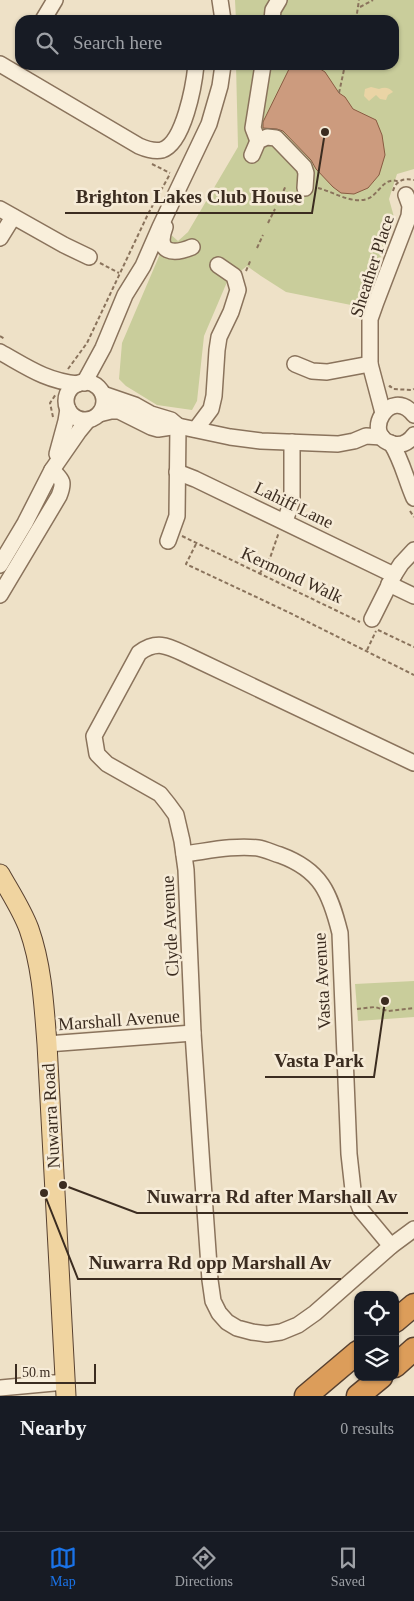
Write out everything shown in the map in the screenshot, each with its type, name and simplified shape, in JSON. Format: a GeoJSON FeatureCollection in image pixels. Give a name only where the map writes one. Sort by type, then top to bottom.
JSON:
{"type":"FeatureCollection","features":[{"type":"Feature","properties":{"kind":"highway"},"geometry":{"type":"LineString","coordinates":[[399,1318],[414,1305]]}},
{"type":"Feature","properties":{"kind":"highway"},"geometry":{"type":"LineString","coordinates":[[399,1362],[414,1349]]}},
{"type":"Feature","properties":{"kind":"highway"},"geometry":{"type":"LineString","coordinates":[[306,1396],[354,1355]]}},
{"type":"Feature","properties":{"kind":"highway"},"geometry":{"type":"LineString","coordinates":[[358,1396],[376,1381]]}},
{"type":"Feature","properties":{"kind":"main road","name":"Nuwarra Road"},"geometry":{"type":"LineString","coordinates":[[0,874],[29,928],[40,976],[47,1044],[65,1389]]}},
{"type":"Feature","properties":{"kind":"street"},"geometry":{"type":"LineString","coordinates":[[46,15],[55,0]]}},
{"type":"Feature","properties":{"kind":"street"},"geometry":{"type":"LineString","coordinates":[[220,0],[222,15]]}},
{"type":"Feature","properties":{"kind":"street"},"geometry":{"type":"LineString","coordinates":[[273,15],[279,0]]}},
{"type":"Feature","properties":{"kind":"street"},"geometry":{"type":"LineString","coordinates":[[0,64],[15,66]]}},
{"type":"Feature","properties":{"kind":"street"},"geometry":{"type":"LineString","coordinates":[[23,70],[139,146],[154,151],[162,150],[174,141],[189,101],[195,70]]}},
{"type":"Feature","properties":{"kind":"street"},"geometry":{"type":"LineString","coordinates":[[143,266],[154,260],[182,258],[192,247],[179,252],[164,248],[162,243],[163,231],[171,207],[209,124],[220,86],[222,70]]}},
{"type":"Feature","properties":{"kind":"street"},"geometry":{"type":"LineString","coordinates":[[258,141],[253,128],[262,70]]}},
{"type":"Feature","properties":{"kind":"street"},"geometry":{"type":"LineString","coordinates":[[252,156],[258,141],[267,136],[276,138],[304,167],[310,187]]}},
{"type":"Feature","properties":{"kind":"street"},"geometry":{"type":"LineString","coordinates":[[126,295],[133,263],[152,221],[162,203],[188,168]]}},
{"type":"Feature","properties":{"kind":"street","name":"Sheather Place"},"geometry":{"type":"LineString","coordinates":[[402,188],[410,206],[409,216],[370,319],[380,417],[378,428],[397,453],[406,482],[414,498]]}},
{"type":"Feature","properties":{"kind":"street"},"geometry":{"type":"LineString","coordinates":[[52,470],[64,431],[69,392],[81,383],[102,348],[126,295],[143,266],[171,207]]}},
{"type":"Feature","properties":{"kind":"street"},"geometry":{"type":"LineString","coordinates":[[0,238],[6,213],[89,257]]}},
{"type":"Feature","properties":{"kind":"street"},"geometry":{"type":"LineString","coordinates":[[196,429],[211,409],[214,396],[219,337],[231,312],[238,290],[234,276],[218,265]]}},
{"type":"Feature","properties":{"kind":"street"},"geometry":{"type":"LineString","coordinates":[[0,565],[25,523],[52,470],[78,431],[104,405],[102,392],[102,348]]}},
{"type":"Feature","properties":{"kind":"street"},"geometry":{"type":"LineString","coordinates":[[0,352],[39,374],[62,382],[96,386],[102,392],[135,405],[151,414],[171,420],[178,426]]}},
{"type":"Feature","properties":{"kind":"street"},"geometry":{"type":"LineString","coordinates":[[295,364],[312,371],[375,378],[409,407]]}},
{"type":"Feature","properties":{"kind":"street"},"geometry":{"type":"LineString","coordinates":[[39,374],[76,418],[94,417],[111,411],[119,411],[158,429],[178,426],[245,439],[292,442],[338,444],[366,436],[401,444],[412,437]]}},
{"type":"Feature","properties":{"kind":"street"},"geometry":{"type":"LineString","coordinates":[[366,436],[391,406],[409,407]]}},
{"type":"Feature","properties":{"kind":"street"},"geometry":{"type":"LineString","coordinates":[[170,536],[177,516],[178,426]]}},
{"type":"Feature","properties":{"kind":"street"},"geometry":{"type":"LineString","coordinates":[[406,482],[407,458],[412,437]]}},
{"type":"Feature","properties":{"kind":"street"},"geometry":{"type":"LineString","coordinates":[[284,521],[292,501],[292,442]]}},
{"type":"Feature","properties":{"kind":"street"},"geometry":{"type":"LineString","coordinates":[[0,595],[63,487],[61,479],[52,470]]}},
{"type":"Feature","properties":{"kind":"street","name":"Lahiff Lane"},"geometry":{"type":"LineString","coordinates":[[177,472],[284,521],[391,579],[414,596]]}},
{"type":"Feature","properties":{"kind":"street"},"geometry":{"type":"LineString","coordinates":[[372,624],[391,579],[414,550]]}},
{"type":"Feature","properties":{"kind":"street","name":"Clyde Avenue"},"geometry":{"type":"LineString","coordinates":[[414,763],[166,646],[156,644],[148,646],[140,653],[94,736],[97,754],[107,764],[160,794],[176,816],[186,870],[193,1033],[210,1280],[213,1301],[218,1313],[237,1328],[252,1332],[267,1334],[281,1332],[298,1325],[315,1313],[414,1228]]}},
{"type":"Feature","properties":{"kind":"street","name":"Vasta Avenue"},"geometry":{"type":"LineString","coordinates":[[184,854],[240,848],[259,848],[294,860],[319,879],[333,904],[340,933],[349,1154],[353,1190],[361,1210],[391,1246]]}},
{"type":"Feature","properties":{"kind":"street","name":"Marshall Avenue"},"geometry":{"type":"LineString","coordinates":[[47,1044],[193,1033]]}},
{"type":"Feature","properties":{"kind":"street"},"geometry":{"type":"LineString","coordinates":[[0,1388],[41,1384],[65,1389]]}},
{"type":"Feature","properties":{"kind":"path"},"geometry":{"type":"LineString","coordinates":[[357,15],[359,0]]}},
{"type":"Feature","properties":{"kind":"path"},"geometry":{"type":"LineString","coordinates":[[359,7],[373,0]]}},
{"type":"Feature","properties":{"kind":"path"},"geometry":{"type":"LineString","coordinates":[[339,93],[344,70]]}},
{"type":"Feature","properties":{"kind":"path"},"geometry":{"type":"LineString","coordinates":[[66,372],[87,343],[119,273],[170,173]]}},
{"type":"Feature","properties":{"kind":"path"},"geometry":{"type":"LineString","coordinates":[[310,187],[327,190],[342,197],[362,200],[375,194],[393,179],[402,188]]}},
{"type":"Feature","properties":{"kind":"path"},"geometry":{"type":"LineString","coordinates":[[281,197],[286,185]]}},
{"type":"Feature","properties":{"kind":"path"},"geometry":{"type":"LineString","coordinates":[[268,223],[275,209]]}},
{"type":"Feature","properties":{"kind":"path"},"geometry":{"type":"LineString","coordinates":[[257,248],[263,235]]}},
{"type":"Feature","properties":{"kind":"path"},"geometry":{"type":"LineString","coordinates":[[89,257],[119,273]]}},
{"type":"Feature","properties":{"kind":"path"},"geometry":{"type":"LineString","coordinates":[[246,270],[251,259]]}},
{"type":"Feature","properties":{"kind":"path"},"geometry":{"type":"LineString","coordinates":[[375,378],[393,389],[414,389]]}},
{"type":"Feature","properties":{"kind":"path"},"geometry":{"type":"LineString","coordinates":[[50,403],[53,423]]}},
{"type":"Feature","properties":{"kind":"path"},"geometry":{"type":"LineString","coordinates":[[260,574],[270,558],[273,545],[284,521]]}},
{"type":"Feature","properties":{"kind":"path","name":"Kermond Walk"},"geometry":{"type":"LineString","coordinates":[[170,536],[196,544],[372,624],[414,647]]}},
{"type":"Feature","properties":{"kind":"path"},"geometry":{"type":"LineString","coordinates":[[196,544],[186,564],[414,675]]}},
{"type":"Feature","properties":{"kind":"path"},"geometry":{"type":"LineString","coordinates":[[366,651],[372,624]]}},
{"type":"Feature","properties":{"kind":"path"},"geometry":{"type":"LineString","coordinates":[[343,1013],[354,1013],[354,1010],[375,1007],[388,1012],[414,1008]]}},
{"type":"Feature","properties":{"kind":"green space"},"geometry":{"type":"Polygon","coordinates":[[[235,0],[414,0],[414,169],[397,174],[389,199],[394,217],[388,238],[361,307],[286,292],[247,266],[227,282],[204,336],[197,401],[192,410],[157,405],[126,386],[119,379],[122,343],[169,233],[178,241],[188,232],[238,147],[236,70],[399,70],[399,15],[236,15],[235,0]]]}},
{"type":"Feature","properties":{"kind":"green space"},"geometry":{"type":"Polygon","coordinates":[[[414,981],[414,1017],[358,1021],[355,984],[414,981]]]}},
{"type":"Feature","properties":{"kind":"sand"},"geometry":{"type":"Polygon","coordinates":[[[371,87],[386,88],[393,92],[388,95],[386,100],[380,99],[376,95],[369,101],[364,96],[365,89],[371,87]]]}},
{"type":"Feature","properties":{"kind":"building"},"geometry":{"type":"Polygon","coordinates":[[[289,70],[322,70],[353,109],[376,120],[382,135],[385,155],[379,175],[368,188],[354,194],[341,193],[316,169],[311,160],[283,131],[263,128],[263,122],[289,70]]]}},
{"type":"Feature","properties":{"kind":"place","name":"Brighton Lakes Club House"},"geometry":{"type":"Point","coordinates":[325,132]}},
{"type":"Feature","properties":{"kind":"place","name":"Vasta Park"},"geometry":{"type":"Point","coordinates":[385,1001]}},
{"type":"Feature","properties":{"kind":"place","name":"Nuwarra Rd after Marshall Av"},"geometry":{"type":"Point","coordinates":[63,1185]}},
{"type":"Feature","properties":{"kind":"place","name":"Nuwarra Rd opp Marshall Av"},"geometry":{"type":"Point","coordinates":[44,1193]}}]}
